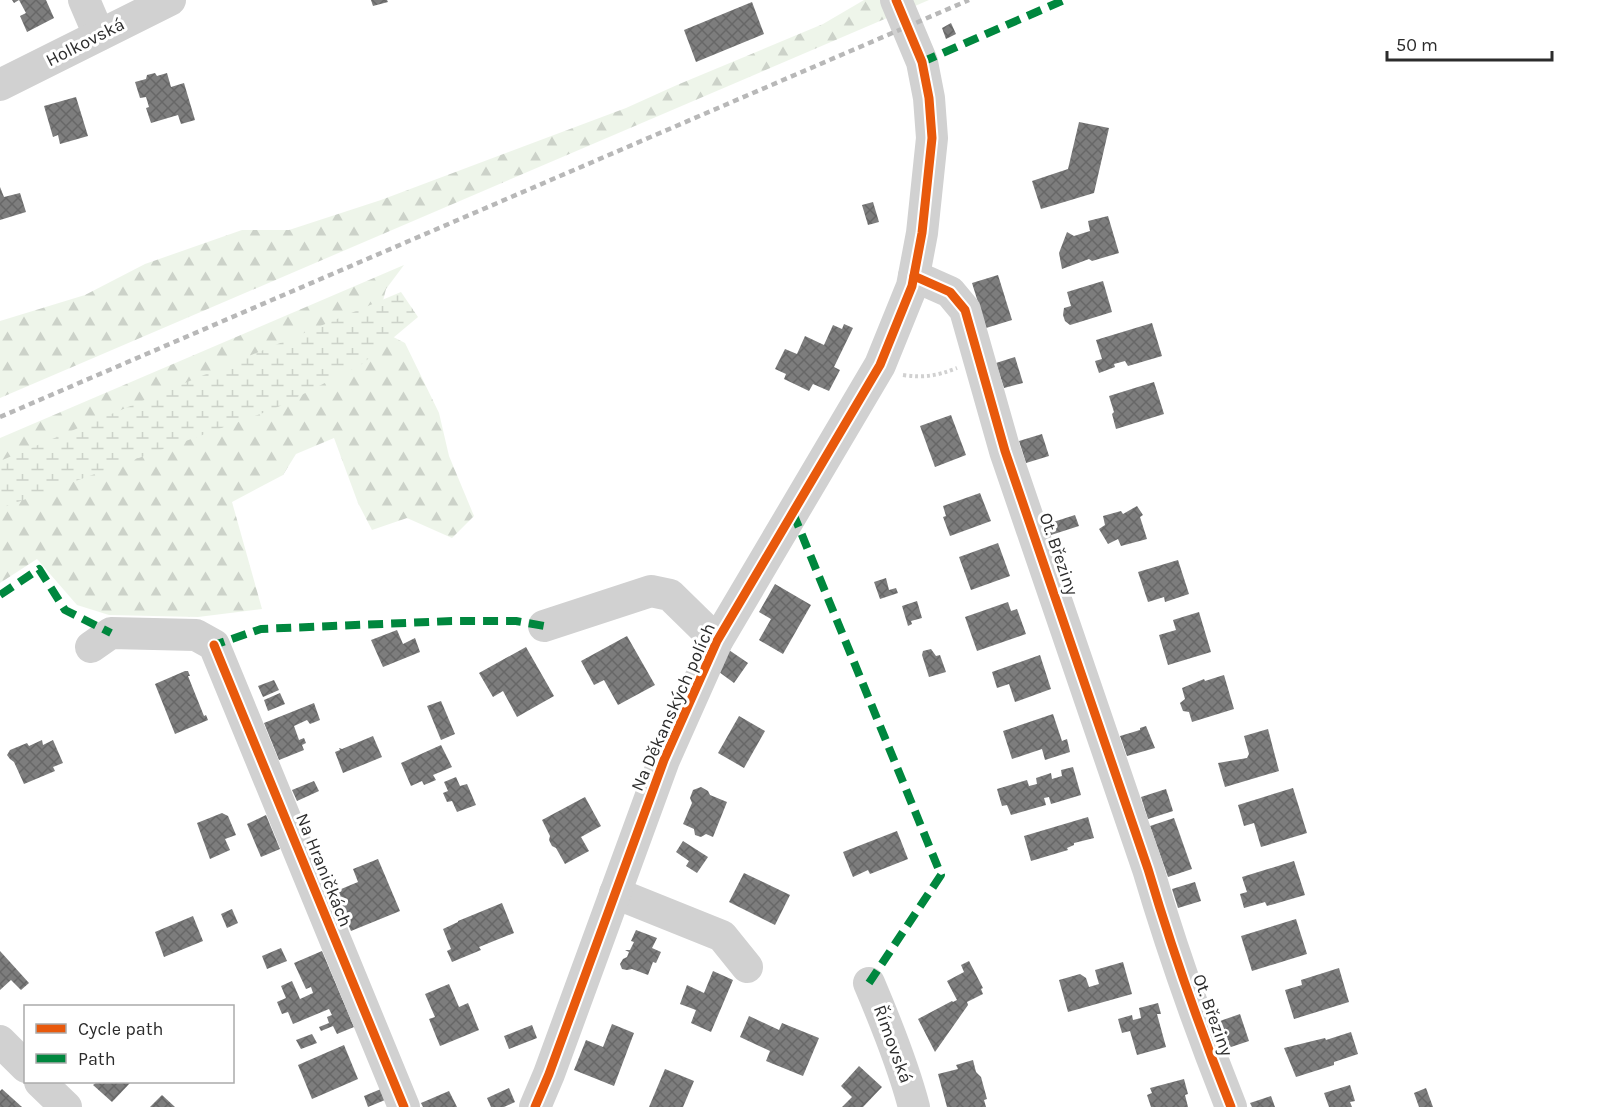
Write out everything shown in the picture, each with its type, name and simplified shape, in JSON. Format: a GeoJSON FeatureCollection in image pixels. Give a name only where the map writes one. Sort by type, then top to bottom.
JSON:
{"type":"FeatureCollection","features":[{"type":"Feature","properties":{"kind":"street"},"geometry":{"type":"LineString","coordinates":[[84,0],[99,35]]}},
{"type":"Feature","properties":{"kind":"street","name":"Holkovská"},"geometry":{"type":"LineString","coordinates":[[0,85],[170,0]]}},
{"type":"Feature","properties":{"kind":"street"},"geometry":{"type":"LineString","coordinates":[[901,14],[922,62],[929,98],[932,138],[922,233],[914,276]]}},
{"type":"Feature","properties":{"kind":"street","name":"Ot. Březiny"},"geometry":{"type":"LineString","coordinates":[[914,276],[951,292],[965,310],[1005,451],[1148,869],[1191,1004],[1231,1107]]}},
{"type":"Feature","properties":{"kind":"street","name":"Na Děkanských polích"},"geometry":{"type":"LineString","coordinates":[[535,1107],[664,760],[717,641],[880,365],[896,329],[914,276]]}},
{"type":"Feature","properties":{"kind":"street"},"geometry":{"type":"LineString","coordinates":[[544,626],[651,591],[670,595],[717,641]]}},
{"type":"Feature","properties":{"kind":"street","name":"Na Hraničkách"},"geometry":{"type":"LineString","coordinates":[[91,647],[111,633],[196,634],[213,645],[404,1107]]}},
{"type":"Feature","properties":{"kind":"street"},"geometry":{"type":"LineString","coordinates":[[615,893],[722,936],[747,967]]}},
{"type":"Feature","properties":{"kind":"street","name":"Římovská"},"geometry":{"type":"LineString","coordinates":[[868,983],[881,1011],[914,1107]]}},
{"type":"Feature","properties":{"kind":"street"},"geometry":{"type":"LineString","coordinates":[[0,1041],[24,1065]]}},
{"type":"Feature","properties":{"kind":"street"},"geometry":{"type":"LineString","coordinates":[[41,1083],[66,1107]]}},
{"type":"Feature","properties":{"kind":"path"},"geometry":{"type":"LineString","coordinates":[[880,365],[899,374],[922,378],[942,374],[978,360]]}},
{"type":"Feature","properties":{"kind":"green space"},"geometry":{"type":"Polygon","coordinates":[[[864,0],[929,0],[0,398],[0,321],[85,295],[145,264],[242,230],[289,230],[381,200],[626,108],[823,24],[864,0]]]}},
{"type":"Feature","properties":{"kind":"green space"},"geometry":{"type":"Polygon","coordinates":[[[404,265],[386,289],[376,328],[405,343],[439,413],[449,456],[474,516],[452,538],[407,518],[372,530],[358,503],[334,438],[296,454],[283,475],[232,502],[262,609],[198,617],[109,615],[77,605],[37,559],[0,583],[0,438],[404,265]]]}},
{"type":"Feature","properties":{"kind":"green space"},"geometry":{"type":"Polygon","coordinates":[[[401,292],[418,317],[362,364],[274,409],[4,507],[0,497],[0,461],[401,292]]]}},
{"type":"Feature","properties":{"kind":"building"},"geometry":{"type":"Polygon","coordinates":[[[19,0],[46,0],[54,18],[27,32],[20,16],[26,13],[19,0]]]}},
{"type":"Feature","properties":{"kind":"building"},"geometry":{"type":"Polygon","coordinates":[[[371,0],[387,0],[388,2],[373,6],[371,0]]]}},
{"type":"Feature","properties":{"kind":"building"},"geometry":{"type":"Polygon","coordinates":[[[752,2],[764,34],[696,62],[684,30],[752,2]]]}},
{"type":"Feature","properties":{"kind":"building"},"geometry":{"type":"Polygon","coordinates":[[[951,23],[956,34],[946,39],[942,28],[951,23]]]}},
{"type":"Feature","properties":{"kind":"building"},"geometry":{"type":"Polygon","coordinates":[[[155,73],[157,76],[167,73],[171,87],[184,83],[195,120],[181,124],[178,115],[151,123],[146,108],[149,107],[146,97],[140,98],[135,82],[155,73]]]}},
{"type":"Feature","properties":{"kind":"building"},"geometry":{"type":"Polygon","coordinates":[[[76,97],[88,136],[60,144],[58,135],[53,137],[44,106],[76,97]]]}},
{"type":"Feature","properties":{"kind":"building"},"geometry":{"type":"Polygon","coordinates":[[[1079,122],[1109,128],[1094,193],[1041,209],[1032,181],[1068,169],[1079,122]]]}},
{"type":"Feature","properties":{"kind":"building"},"geometry":{"type":"Polygon","coordinates":[[[0,187],[4,197],[20,193],[26,212],[0,220],[0,187]]]}},
{"type":"Feature","properties":{"kind":"building"},"geometry":{"type":"Polygon","coordinates":[[[873,202],[879,222],[868,225],[862,205],[873,202]]]}},
{"type":"Feature","properties":{"kind":"building"},"geometry":{"type":"Polygon","coordinates":[[[1108,216],[1119,253],[1092,261],[1089,259],[1062,269],[1059,253],[1067,232],[1074,236],[1090,231],[1088,221],[1108,216]]]}},
{"type":"Feature","properties":{"kind":"building"},"geometry":{"type":"Polygon","coordinates":[[[998,275],[1012,320],[986,328],[972,283],[998,275]]]}},
{"type":"Feature","properties":{"kind":"building"},"geometry":{"type":"Polygon","coordinates":[[[1103,281],[1112,312],[1070,325],[1065,321],[1064,308],[1071,306],[1067,292],[1103,281]]]}},
{"type":"Feature","properties":{"kind":"building"},"geometry":{"type":"Polygon","coordinates":[[[1152,323],[1162,356],[1128,366],[1125,361],[1114,364],[1115,367],[1099,373],[1095,361],[1102,359],[1096,340],[1152,323]]]}},
{"type":"Feature","properties":{"kind":"building"},"geometry":{"type":"Polygon","coordinates":[[[844,324],[853,328],[834,367],[840,370],[829,391],[813,384],[809,391],[784,379],[786,374],[775,369],[785,349],[797,354],[805,336],[824,345],[833,325],[842,329],[844,324]]]}},
{"type":"Feature","properties":{"kind":"building"},"geometry":{"type":"Polygon","coordinates":[[[1015,357],[1023,383],[1004,388],[996,363],[1015,357]]]}},
{"type":"Feature","properties":{"kind":"building"},"geometry":{"type":"Polygon","coordinates":[[[1154,382],[1164,414],[1116,429],[1109,396],[1154,382]]]}},
{"type":"Feature","properties":{"kind":"building"},"geometry":{"type":"Polygon","coordinates":[[[951,415],[966,455],[935,467],[920,426],[951,415]]]}},
{"type":"Feature","properties":{"kind":"building"},"geometry":{"type":"Polygon","coordinates":[[[1042,434],[1049,456],[1026,463],[1019,441],[1042,434]]]}},
{"type":"Feature","properties":{"kind":"building"},"geometry":{"type":"Polygon","coordinates":[[[980,493],[991,521],[950,536],[943,517],[946,516],[943,506],[980,493]]]}},
{"type":"Feature","properties":{"kind":"building"},"geometry":{"type":"Polygon","coordinates":[[[1137,506],[1143,515],[1140,517],[1147,539],[1121,546],[1118,539],[1108,544],[1099,529],[1105,525],[1103,516],[1121,511],[1123,514],[1137,506]]]}},
{"type":"Feature","properties":{"kind":"building"},"geometry":{"type":"Polygon","coordinates":[[[1075,515],[1079,526],[1051,535],[1047,524],[1075,515]]]}},
{"type":"Feature","properties":{"kind":"building"},"geometry":{"type":"Polygon","coordinates":[[[998,543],[1010,576],[971,590],[959,557],[998,543]]]}},
{"type":"Feature","properties":{"kind":"building"},"geometry":{"type":"Polygon","coordinates":[[[1178,560],[1189,594],[1165,602],[1164,597],[1148,602],[1138,572],[1178,560]]]}},
{"type":"Feature","properties":{"kind":"building"},"geometry":{"type":"Polygon","coordinates":[[[886,578],[889,590],[896,588],[898,593],[880,599],[874,582],[886,578]]]}},
{"type":"Feature","properties":{"kind":"building"},"geometry":{"type":"Polygon","coordinates":[[[775,584],[811,605],[783,654],[759,640],[771,619],[759,612],[775,584]]]}},
{"type":"Feature","properties":{"kind":"building"},"geometry":{"type":"Polygon","coordinates":[[[917,601],[922,618],[911,621],[912,624],[908,626],[902,606],[917,601]]]}},
{"type":"Feature","properties":{"kind":"building"},"geometry":{"type":"Polygon","coordinates":[[[1008,602],[1011,611],[1017,609],[1026,634],[977,651],[965,617],[1008,602]]]}},
{"type":"Feature","properties":{"kind":"building"},"geometry":{"type":"Polygon","coordinates":[[[1199,612],[1211,652],[1168,665],[1159,635],[1176,630],[1173,620],[1199,612]]]}},
{"type":"Feature","properties":{"kind":"building"},"geometry":{"type":"Polygon","coordinates":[[[397,630],[403,644],[415,638],[420,652],[383,667],[371,640],[397,630]]]}},
{"type":"Feature","properties":{"kind":"building"},"geometry":{"type":"Polygon","coordinates":[[[627,636],[655,685],[618,705],[604,680],[594,685],[581,661],[627,636]]]}},
{"type":"Feature","properties":{"kind":"building"},"geometry":{"type":"Polygon","coordinates":[[[526,647],[554,696],[517,717],[503,691],[493,697],[479,673],[526,647]]]}},
{"type":"Feature","properties":{"kind":"building"},"geometry":{"type":"Polygon","coordinates":[[[726,648],[748,663],[734,683],[715,669],[726,648]]]}},
{"type":"Feature","properties":{"kind":"building"},"geometry":{"type":"Polygon","coordinates":[[[931,649],[936,656],[940,655],[946,672],[929,677],[922,655],[923,651],[931,649]]]}},
{"type":"Feature","properties":{"kind":"building"},"geometry":{"type":"Polygon","coordinates":[[[1040,655],[1051,689],[1015,702],[1009,684],[997,688],[992,672],[1040,655]]]}},
{"type":"Feature","properties":{"kind":"building"},"geometry":{"type":"Polygon","coordinates":[[[188,671],[204,716],[206,715],[208,720],[175,734],[155,684],[188,671]]]}},
{"type":"Feature","properties":{"kind":"building"},"geometry":{"type":"Polygon","coordinates":[[[1224,675],[1234,709],[1192,722],[1189,712],[1183,711],[1180,703],[1185,699],[1182,688],[1204,679],[1205,681],[1224,675]]]}},
{"type":"Feature","properties":{"kind":"building"},"geometry":{"type":"Polygon","coordinates":[[[274,680],[279,690],[263,697],[258,686],[274,680]]]}},
{"type":"Feature","properties":{"kind":"building"},"geometry":{"type":"Polygon","coordinates":[[[280,693],[285,704],[268,711],[264,700],[280,693]]]}},
{"type":"Feature","properties":{"kind":"building"},"geometry":{"type":"Polygon","coordinates":[[[441,701],[455,734],[441,740],[427,706],[441,701]]]}},
{"type":"Feature","properties":{"kind":"building"},"geometry":{"type":"Polygon","coordinates":[[[314,703],[320,720],[310,724],[307,720],[294,726],[299,740],[304,738],[306,743],[302,745],[304,750],[279,760],[264,723],[314,703]]]}},
{"type":"Feature","properties":{"kind":"building"},"geometry":{"type":"Polygon","coordinates":[[[1053,714],[1062,741],[1067,739],[1070,752],[1045,760],[1042,749],[1012,759],[1003,731],[1053,714]]]}},
{"type":"Feature","properties":{"kind":"building"},"geometry":{"type":"Polygon","coordinates":[[[739,716],[765,731],[744,768],[718,753],[739,716]]]}},
{"type":"Feature","properties":{"kind":"building"},"geometry":{"type":"Polygon","coordinates":[[[1146,726],[1155,748],[1127,756],[1120,736],[1146,726]]]}},
{"type":"Feature","properties":{"kind":"building"},"geometry":{"type":"Polygon","coordinates":[[[1268,729],[1279,771],[1225,787],[1218,763],[1247,758],[1249,754],[1244,736],[1268,729]]]}},
{"type":"Feature","properties":{"kind":"building"},"geometry":{"type":"Polygon","coordinates":[[[373,736],[382,757],[343,773],[335,752],[340,750],[339,748],[342,749],[373,736]]]}},
{"type":"Feature","properties":{"kind":"building"},"geometry":{"type":"Polygon","coordinates":[[[42,740],[43,745],[53,740],[63,763],[53,767],[55,771],[24,784],[14,762],[7,755],[10,750],[27,743],[29,746],[42,740]]]}},
{"type":"Feature","properties":{"kind":"building"},"geometry":{"type":"Polygon","coordinates":[[[441,745],[452,767],[433,775],[436,780],[424,785],[422,781],[411,786],[401,763],[441,745]]]}},
{"type":"Feature","properties":{"kind":"building"},"geometry":{"type":"Polygon","coordinates":[[[1073,767],[1081,795],[1051,804],[1049,797],[1044,798],[1046,805],[1011,815],[1007,805],[1002,806],[997,789],[1027,780],[1029,786],[1037,784],[1036,778],[1051,773],[1052,779],[1062,776],[1061,770],[1073,767]]]}},
{"type":"Feature","properties":{"kind":"building"},"geometry":{"type":"Polygon","coordinates":[[[456,777],[460,786],[467,784],[476,805],[457,812],[452,801],[447,802],[443,793],[448,791],[444,782],[456,777]]]}},
{"type":"Feature","properties":{"kind":"building"},"geometry":{"type":"Polygon","coordinates":[[[314,781],[319,791],[297,801],[292,790],[314,781]]]}},
{"type":"Feature","properties":{"kind":"building"},"geometry":{"type":"Polygon","coordinates":[[[701,787],[710,795],[727,802],[713,837],[706,834],[701,837],[695,835],[694,829],[683,824],[692,803],[690,798],[693,790],[701,787]]]}},
{"type":"Feature","properties":{"kind":"building"},"geometry":{"type":"Polygon","coordinates":[[[1293,788],[1307,833],[1261,847],[1254,823],[1244,826],[1238,805],[1293,788]]]}},
{"type":"Feature","properties":{"kind":"building"},"geometry":{"type":"Polygon","coordinates":[[[1166,789],[1173,811],[1148,819],[1141,797],[1166,789]]]}},
{"type":"Feature","properties":{"kind":"building"},"geometry":{"type":"Polygon","coordinates":[[[585,797],[601,826],[581,837],[589,851],[565,864],[556,848],[552,846],[542,820],[585,797]]]}},
{"type":"Feature","properties":{"kind":"building"},"geometry":{"type":"Polygon","coordinates":[[[222,813],[228,816],[236,835],[225,839],[230,850],[210,859],[197,823],[222,813]]]}},
{"type":"Feature","properties":{"kind":"building"},"geometry":{"type":"Polygon","coordinates":[[[266,815],[280,849],[261,857],[247,824],[266,815]]]}},
{"type":"Feature","properties":{"kind":"building"},"geometry":{"type":"Polygon","coordinates":[[[1088,817],[1094,838],[1074,843],[1067,848],[1068,850],[1031,861],[1024,836],[1088,817]]]}},
{"type":"Feature","properties":{"kind":"building"},"geometry":{"type":"Polygon","coordinates":[[[1174,818],[1192,869],[1168,877],[1150,826],[1174,818]]]}},
{"type":"Feature","properties":{"kind":"building"},"geometry":{"type":"Polygon","coordinates":[[[897,831],[908,859],[870,874],[868,870],[853,877],[843,852],[897,831]]]}},
{"type":"Feature","properties":{"kind":"building"},"geometry":{"type":"Polygon","coordinates":[[[683,841],[708,857],[697,873],[686,866],[689,861],[676,852],[683,841]]]}},
{"type":"Feature","properties":{"kind":"building"},"geometry":{"type":"Polygon","coordinates":[[[378,859],[400,911],[351,931],[334,892],[358,882],[353,869],[378,859]]]}},
{"type":"Feature","properties":{"kind":"building"},"geometry":{"type":"Polygon","coordinates":[[[1294,861],[1305,895],[1267,906],[1265,902],[1244,908],[1240,894],[1247,892],[1242,877],[1294,861]]]}},
{"type":"Feature","properties":{"kind":"building"},"geometry":{"type":"Polygon","coordinates":[[[744,873],[790,895],[775,925],[729,902],[744,873]]]}},
{"type":"Feature","properties":{"kind":"building"},"geometry":{"type":"Polygon","coordinates":[[[1195,882],[1201,901],[1178,908],[1172,889],[1195,882]]]}},
{"type":"Feature","properties":{"kind":"building"},"geometry":{"type":"Polygon","coordinates":[[[502,903],[514,933],[479,947],[481,950],[452,962],[447,951],[451,949],[443,929],[502,903]]]}},
{"type":"Feature","properties":{"kind":"building"},"geometry":{"type":"Polygon","coordinates":[[[232,909],[238,923],[227,928],[221,914],[232,909]]]}},
{"type":"Feature","properties":{"kind":"building"},"geometry":{"type":"Polygon","coordinates":[[[193,916],[203,941],[164,957],[155,932],[193,916]]]}},
{"type":"Feature","properties":{"kind":"building"},"geometry":{"type":"Polygon","coordinates":[[[1296,919],[1307,954],[1252,971],[1241,936],[1296,919]]]}},
{"type":"Feature","properties":{"kind":"building"},"geometry":{"type":"Polygon","coordinates":[[[636,930],[657,938],[652,948],[661,952],[656,963],[653,962],[648,975],[632,969],[622,969],[620,964],[627,957],[629,952],[625,950],[630,950],[636,930]]]}},
{"type":"Feature","properties":{"kind":"building"},"geometry":{"type":"Polygon","coordinates":[[[281,948],[287,961],[267,969],[262,956],[281,948]]]}},
{"type":"Feature","properties":{"kind":"building"},"geometry":{"type":"Polygon","coordinates":[[[0,951],[29,983],[21,990],[11,980],[0,990],[0,951]]]}},
{"type":"Feature","properties":{"kind":"building"},"geometry":{"type":"Polygon","coordinates":[[[322,951],[354,1027],[337,1034],[333,1026],[321,1031],[319,1027],[329,1023],[327,1017],[332,1015],[329,1009],[293,1024],[288,1012],[282,1014],[277,1002],[286,998],[281,986],[292,981],[300,999],[313,993],[311,987],[306,989],[294,963],[322,951]]]}},
{"type":"Feature","properties":{"kind":"building"},"geometry":{"type":"Polygon","coordinates":[[[969,961],[983,988],[981,989],[983,994],[967,1002],[968,1005],[935,1052],[918,1019],[957,1000],[947,981],[964,972],[961,965],[969,961]]]}},
{"type":"Feature","properties":{"kind":"building"},"geometry":{"type":"Polygon","coordinates":[[[1123,962],[1132,994],[1068,1012],[1059,980],[1080,974],[1086,978],[1089,987],[1099,984],[1095,970],[1123,962]]]}},
{"type":"Feature","properties":{"kind":"building"},"geometry":{"type":"Polygon","coordinates":[[[1339,968],[1349,1002],[1294,1019],[1285,990],[1302,985],[1301,980],[1339,968]]]}},
{"type":"Feature","properties":{"kind":"building"},"geometry":{"type":"Polygon","coordinates":[[[713,971],[733,980],[711,1032],[691,1023],[696,1010],[680,1004],[687,985],[704,993],[713,971]]]}},
{"type":"Feature","properties":{"kind":"building"},"geometry":{"type":"Polygon","coordinates":[[[449,984],[459,1007],[468,1003],[479,1030],[440,1046],[429,1019],[435,1017],[425,994],[449,984]]]}},
{"type":"Feature","properties":{"kind":"building"},"geometry":{"type":"Polygon","coordinates":[[[1158,1003],[1161,1014],[1157,1014],[1166,1047],[1137,1055],[1130,1031],[1122,1033],[1118,1019],[1132,1015],[1133,1020],[1141,1018],[1139,1008],[1158,1003]]]}},
{"type":"Feature","properties":{"kind":"building"},"geometry":{"type":"Polygon","coordinates":[[[1240,1014],[1249,1041],[1228,1048],[1220,1021],[1240,1014]]]}},
{"type":"Feature","properties":{"kind":"building"},"geometry":{"type":"Polygon","coordinates":[[[749,1016],[779,1030],[782,1023],[819,1038],[803,1076],[766,1061],[770,1051],[740,1037],[749,1016]]]}},
{"type":"Feature","properties":{"kind":"building"},"geometry":{"type":"Polygon","coordinates":[[[612,1024],[634,1033],[614,1086],[574,1070],[586,1040],[603,1047],[612,1024]]]}},
{"type":"Feature","properties":{"kind":"building"},"geometry":{"type":"Polygon","coordinates":[[[532,1025],[537,1038],[509,1049],[504,1036],[532,1025]]]}},
{"type":"Feature","properties":{"kind":"building"},"geometry":{"type":"Polygon","coordinates":[[[1351,1032],[1358,1054],[1334,1062],[1334,1065],[1296,1077],[1284,1048],[1325,1038],[1326,1040],[1351,1032]]]}},
{"type":"Feature","properties":{"kind":"building"},"geometry":{"type":"Polygon","coordinates":[[[312,1034],[317,1043],[301,1049],[296,1040],[312,1034]]]}},
{"type":"Feature","properties":{"kind":"building"},"geometry":{"type":"Polygon","coordinates":[[[344,1045],[358,1079],[312,1099],[298,1065],[344,1045]]]}},
{"type":"Feature","properties":{"kind":"building"},"geometry":{"type":"Polygon","coordinates":[[[973,1060],[976,1072],[981,1077],[987,1099],[984,1100],[986,1107],[947,1107],[938,1074],[958,1069],[956,1065],[973,1060]]]}},
{"type":"Feature","properties":{"kind":"building"},"geometry":{"type":"Polygon","coordinates":[[[859,1066],[882,1087],[863,1107],[842,1107],[852,1097],[841,1086],[859,1066]]]}},
{"type":"Feature","properties":{"kind":"building"},"geometry":{"type":"Polygon","coordinates":[[[665,1069],[694,1081],[683,1107],[649,1107],[665,1069]]]}},
{"type":"Feature","properties":{"kind":"building"},"geometry":{"type":"Polygon","coordinates":[[[1184,1079],[1188,1094],[1185,1095],[1188,1107],[1151,1107],[1147,1095],[1152,1093],[1150,1088],[1184,1079]]]}},
{"type":"Feature","properties":{"kind":"building"},"geometry":{"type":"Polygon","coordinates":[[[96,1083],[130,1083],[112,1102],[93,1085],[96,1083]]]}},
{"type":"Feature","properties":{"kind":"building"},"geometry":{"type":"Polygon","coordinates":[[[1350,1085],[1355,1101],[1350,1102],[1352,1107],[1329,1107],[1324,1093],[1350,1085]]]}},
{"type":"Feature","properties":{"kind":"building"},"geometry":{"type":"Polygon","coordinates":[[[509,1088],[515,1102],[504,1107],[491,1107],[487,1098],[509,1088]]]}},
{"type":"Feature","properties":{"kind":"building"},"geometry":{"type":"Polygon","coordinates":[[[1426,1088],[1433,1107],[1419,1107],[1414,1093],[1426,1088]]]}},
{"type":"Feature","properties":{"kind":"building"},"geometry":{"type":"Polygon","coordinates":[[[2,1089],[22,1107],[0,1107],[2,1089]]]}},
{"type":"Feature","properties":{"kind":"building"},"geometry":{"type":"Polygon","coordinates":[[[381,1089],[385,1100],[368,1107],[364,1096],[381,1089]]]}},
{"type":"Feature","properties":{"kind":"building"},"geometry":{"type":"Polygon","coordinates":[[[449,1091],[457,1107],[423,1107],[421,1103],[449,1091]]]}},
{"type":"Feature","properties":{"kind":"building"},"geometry":{"type":"Polygon","coordinates":[[[162,1095],[175,1107],[150,1107],[162,1095]]]}},
{"type":"Feature","properties":{"kind":"building"},"geometry":{"type":"Polygon","coordinates":[[[1271,1096],[1275,1107],[1252,1107],[1250,1103],[1271,1096]]]}},
{"type":"Feature","properties":{"kind":"railway"},"geometry":{"type":"LineString","coordinates":[[0,417],[969,0]]}},
{"type":"Feature","properties":{"kind":"marked path"},"geometry":{"type":"LineString","coordinates":[[922,62],[1064,0]]}},
{"type":"Feature","properties":{"kind":"marked path"},"geometry":{"type":"LineString","coordinates":[[793,513],[941,875],[869,983]]}},
{"type":"Feature","properties":{"kind":"marked path"},"geometry":{"type":"LineString","coordinates":[[0,595],[39,569],[65,610],[111,633]]}},
{"type":"Feature","properties":{"kind":"marked path"},"geometry":{"type":"LineString","coordinates":[[215,649],[214,645],[261,629],[452,621],[516,621],[544,626]]}},
{"type":"Feature","properties":{"kind":"cycle path"},"geometry":{"type":"LineString","coordinates":[[535,1107],[664,760],[717,641],[880,365],[912,286],[922,233],[932,138],[929,98],[922,62],[896,0]]}},
{"type":"Feature","properties":{"kind":"cycle path"},"geometry":{"type":"LineString","coordinates":[[914,276],[950,292],[965,310],[1005,451],[1187,989],[1231,1107]]}},
{"type":"Feature","properties":{"kind":"cycle path"},"geometry":{"type":"LineString","coordinates":[[214,645],[404,1107]]}}]}
